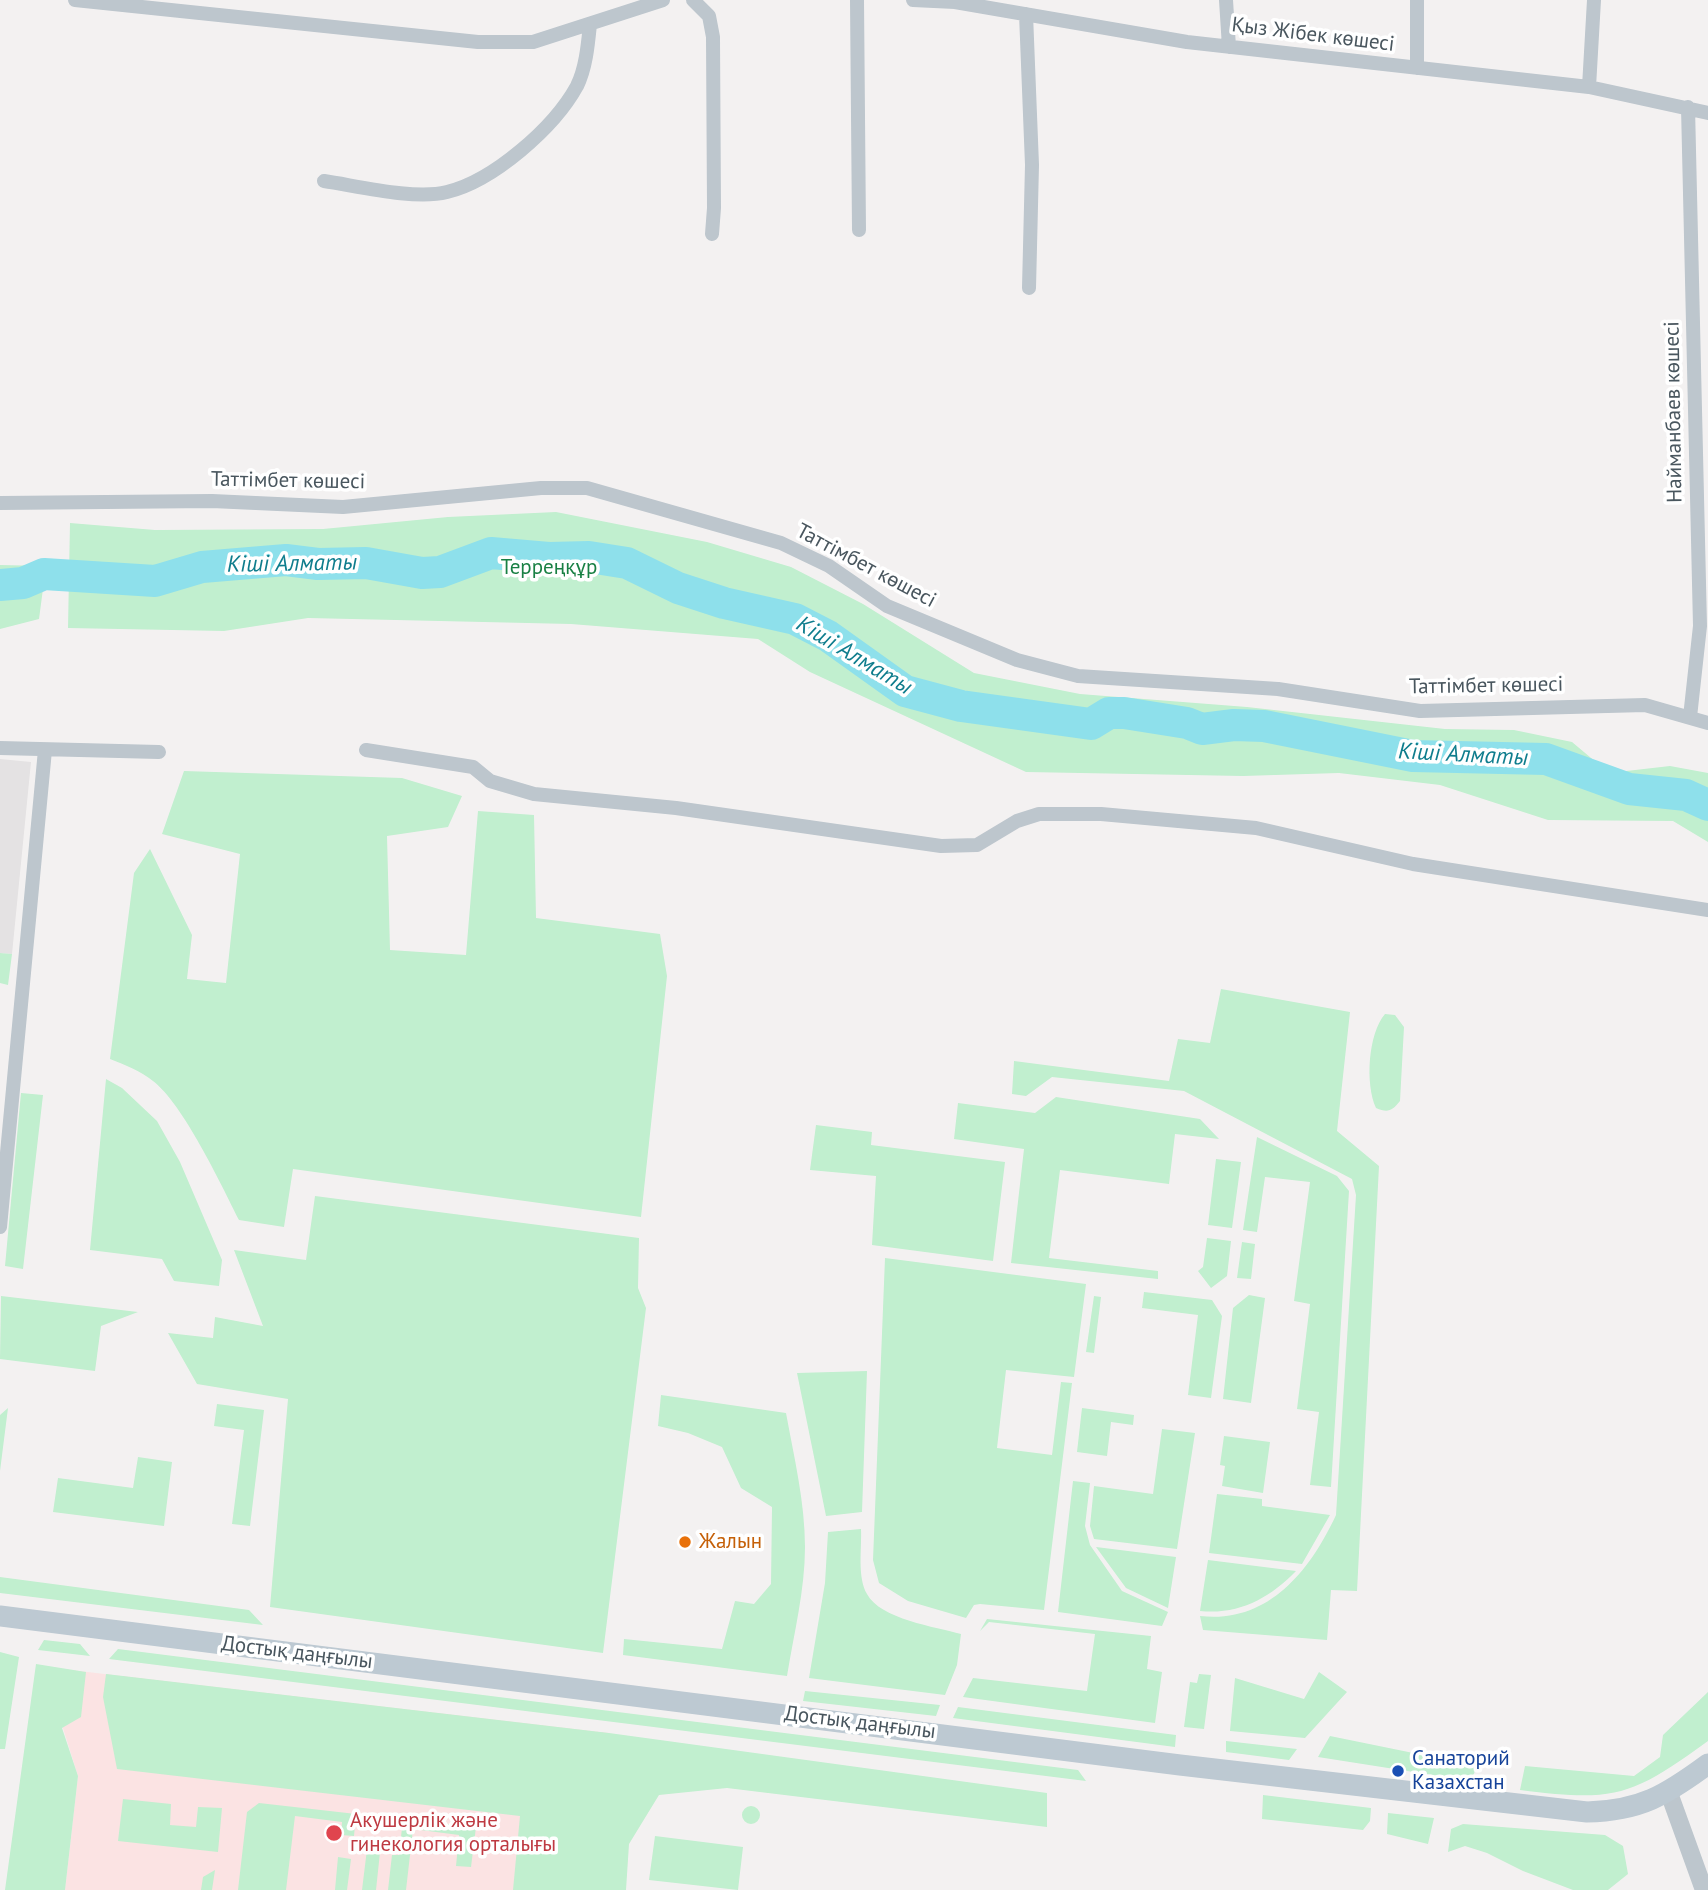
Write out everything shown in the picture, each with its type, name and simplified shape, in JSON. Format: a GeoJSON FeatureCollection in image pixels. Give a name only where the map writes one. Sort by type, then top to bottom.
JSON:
{"type":"FeatureCollection","features":[{"type":"Feature","properties":{"kind":"main road","name":"Достық даңғылы"},"geometry":{"type":"LineString","coordinates":[[0,1616],[1157,1762],[1587,1812],[1640,1806],[1669,1793],[1708,1764]]}},
{"type":"Feature","properties":{"kind":"street"},"geometry":{"type":"LineString","coordinates":[[75,0],[478,42],[533,42],[663,0]]}},
{"type":"Feature","properties":{"kind":"street"},"geometry":{"type":"LineString","coordinates":[[693,0],[709,16],[713,37],[715,208],[712,234]]}},
{"type":"Feature","properties":{"kind":"street"},"geometry":{"type":"LineString","coordinates":[[857,0],[859,230]]}},
{"type":"Feature","properties":{"kind":"street","name":"Қыз Жібек көшесі"},"geometry":{"type":"LineString","coordinates":[[913,0],[955,2],[1229,47],[1589,87],[1708,113]]}},
{"type":"Feature","properties":{"kind":"street"},"geometry":{"type":"LineString","coordinates":[[1226,0],[1229,47]]}},
{"type":"Feature","properties":{"kind":"street"},"geometry":{"type":"LineString","coordinates":[[1417,0],[1417,68]]}},
{"type":"Feature","properties":{"kind":"street"},"geometry":{"type":"LineString","coordinates":[[1589,87],[1594,0]]}},
{"type":"Feature","properties":{"kind":"street"},"geometry":{"type":"LineString","coordinates":[[1026,14],[1032,165],[1029,288]]}},
{"type":"Feature","properties":{"kind":"street"},"geometry":{"type":"LineString","coordinates":[[324,181],[420,193],[445,193],[481,180],[516,154],[555,115],[577,85],[587,50],[590,24]]}},
{"type":"Feature","properties":{"kind":"street","name":"Найманбаев көшесі"},"geometry":{"type":"LineString","coordinates":[[1688,107],[1700,626],[1690,717]]}},
{"type":"Feature","properties":{"kind":"street","name":"Таттімбет көшесі"},"geometry":{"type":"LineString","coordinates":[[0,503],[212,501],[343,507],[541,488],[587,488],[780,543],[829,566],[898,610],[1017,660],[1078,676],[1278,689],[1420,711],[1645,705],[1708,723]]}},
{"type":"Feature","properties":{"kind":"street"},"geometry":{"type":"LineString","coordinates":[[0,748],[159,752]]}},
{"type":"Feature","properties":{"kind":"street"},"geometry":{"type":"LineString","coordinates":[[0,1227],[45,750]]}},
{"type":"Feature","properties":{"kind":"street"},"geometry":{"type":"LineString","coordinates":[[366,750],[472,767],[490,781],[534,794],[676,808],[941,846],[977,845],[1017,821],[1039,814],[1101,814],[1256,828],[1413,864],[1708,910]]}},
{"type":"Feature","properties":{"kind":"street"},"geometry":{"type":"LineString","coordinates":[[1669,1793],[1704,1890]]}},
{"type":"Feature","properties":{"kind":"shaded area"},"geometry":{"type":"Polygon","coordinates":[[[0,759],[31,762],[12,954],[0,953],[0,759]]]}},
{"type":"Feature","properties":{"kind":"shaded area","name":"Акушерлік және гинекология орталығы"},"geometry":{"type":"Polygon","coordinates":[[[62,1669],[609,1733],[589,1890],[65,1890],[78,1776],[57,1709],[62,1669]]]}},
{"type":"Feature","properties":{"kind":"green space","name":"Терреңқұр"},"geometry":{"type":"Polygon","coordinates":[[[556,512],[707,542],[791,567],[863,604],[974,673],[1080,694],[1247,707],[1445,729],[1514,730],[1572,742],[1609,773],[1670,766],[1708,773],[1708,842],[1673,821],[1548,820],[1440,785],[1339,773],[1243,776],[1026,772],[810,672],[758,639],[571,624],[308,618],[224,631],[68,628],[70,523],[155,530],[323,529],[448,517],[556,512]]]}},
{"type":"Feature","properties":{"kind":"green space"},"geometry":{"type":"Polygon","coordinates":[[[0,565],[46,566],[39,619],[0,629],[0,565]]]}},
{"type":"Feature","properties":{"kind":"green space"},"geometry":{"type":"Polygon","coordinates":[[[184,771],[402,778],[462,796],[448,827],[387,836],[390,950],[466,955],[478,811],[534,815],[536,918],[660,934],[667,976],[641,1217],[293,1169],[284,1227],[239,1220],[189,1126],[165,1092],[133,1068],[110,1059],[134,873],[150,849],[192,935],[187,979],[226,983],[240,854],[162,834],[184,771]]]}},
{"type":"Feature","properties":{"kind":"green space"},"geometry":{"type":"Polygon","coordinates":[[[0,953],[12,954],[8,985],[0,983],[0,953]]]}},
{"type":"Feature","properties":{"kind":"green space"},"geometry":{"type":"Polygon","coordinates":[[[1221,989],[1350,1012],[1337,1131],[1379,1166],[1357,1591],[1331,1590],[1327,1640],[1203,1630],[1200,1616],[1224,1616],[1246,1611],[1284,1590],[1313,1556],[1336,1515],[1356,1195],[1352,1179],[1184,1091],[1052,1077],[1026,1096],[1012,1094],[1014,1061],[1169,1081],[1178,1039],[1210,1043],[1221,989]]]}},
{"type":"Feature","properties":{"kind":"green space"},"geometry":{"type":"Polygon","coordinates":[[[1385,1014],[1395,1015],[1404,1027],[1400,1101],[1387,1111],[1376,1108],[1370,1086],[1372,1046],[1379,1023],[1385,1014]]]}},
{"type":"Feature","properties":{"kind":"green space"},"geometry":{"type":"Polygon","coordinates":[[[106,1079],[122,1088],[157,1121],[180,1162],[222,1260],[219,1286],[174,1281],[162,1259],[90,1250],[106,1079]]]}},
{"type":"Feature","properties":{"kind":"green space"},"geometry":{"type":"Polygon","coordinates":[[[21,1093],[43,1095],[23,1269],[5,1266],[21,1093]]]}},
{"type":"Feature","properties":{"kind":"green space"},"geometry":{"type":"Polygon","coordinates":[[[1056,1097],[1200,1119],[1219,1139],[1175,1134],[1169,1184],[1060,1170],[1049,1258],[1158,1271],[1158,1279],[1011,1263],[1024,1149],[954,1139],[958,1103],[1035,1113],[1056,1097]]]}},
{"type":"Feature","properties":{"kind":"green space"},"geometry":{"type":"Polygon","coordinates":[[[816,1125],[872,1132],[871,1145],[1005,1162],[993,1261],[872,1245],[876,1176],[810,1170],[816,1125]]]}},
{"type":"Feature","properties":{"kind":"green space"},"geometry":{"type":"Polygon","coordinates":[[[1257,1137],[1337,1176],[1349,1191],[1331,1487],[1310,1485],[1319,1412],[1297,1409],[1310,1304],[1294,1301],[1310,1182],[1265,1177],[1257,1232],[1243,1230],[1257,1137]]]}},
{"type":"Feature","properties":{"kind":"green space"},"geometry":{"type":"Polygon","coordinates":[[[1216,1159],[1241,1162],[1232,1228],[1208,1225],[1216,1159]]]}},
{"type":"Feature","properties":{"kind":"green space"},"geometry":{"type":"Polygon","coordinates":[[[315,1196],[639,1238],[638,1288],[646,1308],[603,1653],[270,1607],[288,1399],[197,1384],[168,1333],[213,1338],[215,1317],[263,1326],[234,1250],[306,1260],[315,1196]]]}},
{"type":"Feature","properties":{"kind":"green space"},"geometry":{"type":"Polygon","coordinates":[[[1207,1238],[1231,1241],[1227,1276],[1211,1288],[1198,1271],[1203,1267],[1207,1238]]]}},
{"type":"Feature","properties":{"kind":"green space"},"geometry":{"type":"Polygon","coordinates":[[[1242,1242],[1255,1244],[1251,1279],[1237,1278],[1242,1242]]]}},
{"type":"Feature","properties":{"kind":"green space"},"geometry":{"type":"Polygon","coordinates":[[[885,1258],[1086,1284],[1074,1377],[1006,1370],[997,1448],[1052,1455],[1061,1382],[1072,1383],[1044,1610],[980,1604],[974,1605],[966,1618],[908,1601],[879,1583],[873,1560],[885,1258]]]}},
{"type":"Feature","properties":{"kind":"green space"},"geometry":{"type":"Polygon","coordinates":[[[1144,1292],[1212,1300],[1222,1316],[1211,1398],[1188,1395],[1198,1315],[1142,1308],[1144,1292]]]}},
{"type":"Feature","properties":{"kind":"green space"},"geometry":{"type":"Polygon","coordinates":[[[1249,1295],[1265,1298],[1251,1403],[1223,1399],[1233,1308],[1249,1295]]]}},
{"type":"Feature","properties":{"kind":"green space"},"geometry":{"type":"Polygon","coordinates":[[[1,1296],[138,1312],[101,1326],[95,1371],[0,1359],[1,1296]]]}},
{"type":"Feature","properties":{"kind":"green space"},"geometry":{"type":"Polygon","coordinates":[[[1094,1296],[1101,1297],[1094,1353],[1086,1352],[1094,1296]]]}},
{"type":"Feature","properties":{"kind":"green space"},"geometry":{"type":"Polygon","coordinates":[[[867,1371],[862,1512],[826,1516],[797,1373],[867,1371]]]}},
{"type":"Feature","properties":{"kind":"green space"},"geometry":{"type":"Polygon","coordinates":[[[661,1395],[786,1413],[805,1530],[805,1563],[787,1676],[623,1655],[624,1639],[722,1649],[735,1601],[754,1604],[771,1584],[772,1507],[741,1488],[722,1447],[688,1433],[658,1426],[661,1395]]]}},
{"type":"Feature","properties":{"kind":"green space"},"geometry":{"type":"Polygon","coordinates":[[[217,1404],[264,1410],[250,1526],[232,1524],[244,1430],[214,1426],[217,1404]]]}},
{"type":"Feature","properties":{"kind":"green space"},"geometry":{"type":"Polygon","coordinates":[[[8,1408],[0,1471],[0,1415],[8,1408]]]}},
{"type":"Feature","properties":{"kind":"green space"},"geometry":{"type":"Polygon","coordinates":[[[1082,1408],[1134,1415],[1133,1425],[1111,1422],[1107,1456],[1077,1452],[1082,1408]]]}},
{"type":"Feature","properties":{"kind":"green space"},"geometry":{"type":"Polygon","coordinates":[[[1162,1429],[1195,1433],[1177,1549],[1094,1539],[1090,1526],[1094,1486],[1153,1494],[1162,1429]]]}},
{"type":"Feature","properties":{"kind":"green space"},"geometry":{"type":"Polygon","coordinates":[[[1224,1436],[1270,1442],[1263,1493],[1222,1486],[1225,1466],[1220,1465],[1224,1436]]]}},
{"type":"Feature","properties":{"kind":"green space"},"geometry":{"type":"Polygon","coordinates":[[[138,1457],[172,1462],[164,1526],[53,1512],[58,1478],[133,1488],[138,1457]]]}},
{"type":"Feature","properties":{"kind":"green space"},"geometry":{"type":"Polygon","coordinates":[[[1073,1481],[1090,1483],[1085,1526],[1090,1545],[1122,1591],[1168,1612],[1162,1626],[1058,1612],[1073,1481]]]}},
{"type":"Feature","properties":{"kind":"green space"},"geometry":{"type":"Polygon","coordinates":[[[1217,1494],[1262,1499],[1262,1506],[1330,1515],[1302,1564],[1209,1553],[1217,1494]]]}},
{"type":"Feature","properties":{"kind":"green space"},"geometry":{"type":"Polygon","coordinates":[[[861,1529],[862,1579],[867,1594],[874,1603],[909,1621],[961,1634],[957,1665],[945,1695],[809,1678],[825,1583],[828,1532],[861,1529]]]}},
{"type":"Feature","properties":{"kind":"green space"},"geometry":{"type":"Polygon","coordinates":[[[1096,1547],[1176,1557],[1168,1608],[1126,1588],[1096,1547]]]}},
{"type":"Feature","properties":{"kind":"green space"},"geometry":{"type":"Polygon","coordinates":[[[1208,1560],[1296,1571],[1276,1589],[1253,1603],[1228,1610],[1200,1611],[1208,1560]]]}},
{"type":"Feature","properties":{"kind":"green space"},"geometry":{"type":"Polygon","coordinates":[[[0,1577],[249,1610],[263,1625],[0,1593],[0,1577]]]}},
{"type":"Feature","properties":{"kind":"green space"},"geometry":{"type":"Polygon","coordinates":[[[987,1619],[1151,1636],[1147,1669],[1162,1672],[1155,1723],[963,1697],[973,1678],[1087,1691],[1095,1634],[989,1622],[980,1631],[987,1619]]]}},
{"type":"Feature","properties":{"kind":"green space"},"geometry":{"type":"Polygon","coordinates":[[[44,1640],[80,1644],[90,1656],[38,1650],[44,1640]]]}},
{"type":"Feature","properties":{"kind":"green space"},"geometry":{"type":"Polygon","coordinates":[[[118,1649],[1078,1770],[1086,1781],[109,1659],[118,1649]]]}},
{"type":"Feature","properties":{"kind":"green space"},"geometry":{"type":"Polygon","coordinates":[[[0,1652],[19,1657],[5,1749],[0,1749],[0,1652]]]}},
{"type":"Feature","properties":{"kind":"green space"},"geometry":{"type":"Polygon","coordinates":[[[36,1664],[86,1672],[81,1717],[62,1728],[78,1776],[65,1890],[5,1890],[36,1664]]]}},
{"type":"Feature","properties":{"kind":"green space"},"geometry":{"type":"Polygon","coordinates":[[[1319,1672],[1347,1692],[1305,1738],[1230,1731],[1235,1678],[1304,1699],[1319,1672]]]}},
{"type":"Feature","properties":{"kind":"green space"},"geometry":{"type":"Polygon","coordinates":[[[106,1674],[609,1733],[1047,1793],[1047,1827],[727,1788],[659,1795],[629,1844],[626,1890],[513,1890],[520,1816],[117,1769],[103,1697],[106,1674]]]}},
{"type":"Feature","properties":{"kind":"green space"},"geometry":{"type":"Polygon","coordinates":[[[1199,1674],[1211,1675],[1204,1729],[1184,1727],[1190,1682],[1197,1683],[1199,1674]]]}},
{"type":"Feature","properties":{"kind":"green space"},"geometry":{"type":"Polygon","coordinates":[[[805,1691],[940,1705],[936,1716],[803,1701],[805,1691]]]}},
{"type":"Feature","properties":{"kind":"green space"},"geometry":{"type":"Polygon","coordinates":[[[1708,1692],[1708,1741],[1660,1774],[1621,1791],[1601,1795],[1520,1790],[1525,1766],[1634,1776],[1660,1757],[1663,1735],[1708,1692]]]}},
{"type":"Feature","properties":{"kind":"green space"},"geometry":{"type":"Polygon","coordinates":[[[958,1707],[1176,1735],[1175,1747],[953,1718],[958,1707]]]}},
{"type":"Feature","properties":{"kind":"green space"},"geometry":{"type":"Polygon","coordinates":[[[1330,1736],[1477,1766],[1471,1781],[1318,1757],[1330,1736]]]}},
{"type":"Feature","properties":{"kind":"green space"},"geometry":{"type":"Polygon","coordinates":[[[1226,1741],[1297,1749],[1289,1760],[1226,1752],[1226,1741]]]}},
{"type":"Feature","properties":{"kind":"green space"},"geometry":{"type":"Polygon","coordinates":[[[1263,1795],[1371,1808],[1370,1821],[1363,1830],[1262,1819],[1263,1795]]]}},
{"type":"Feature","properties":{"kind":"green space"},"geometry":{"type":"Polygon","coordinates":[[[123,1799],[171,1804],[170,1825],[196,1827],[198,1807],[222,1808],[218,1852],[118,1841],[123,1799]]]}},
{"type":"Feature","properties":{"kind":"green space"},"geometry":{"type":"Polygon","coordinates":[[[259,1803],[356,1814],[354,1836],[341,1835],[342,1822],[295,1816],[286,1890],[238,1890],[247,1812],[259,1803]]]}},
{"type":"Feature","properties":{"kind":"green space"},"geometry":{"type":"Polygon","coordinates":[[[747,1806],[755,1806],[760,1815],[758,1822],[747,1824],[742,1819],[742,1811],[747,1806]]]}},
{"type":"Feature","properties":{"kind":"green space"},"geometry":{"type":"Polygon","coordinates":[[[1388,1813],[1434,1818],[1428,1844],[1387,1834],[1388,1813]]]}},
{"type":"Feature","properties":{"kind":"green space"},"geometry":{"type":"Polygon","coordinates":[[[403,1819],[476,1827],[471,1867],[456,1866],[459,1835],[413,1829],[406,1890],[388,1890],[392,1855],[399,1855],[403,1819]]]}},
{"type":"Feature","properties":{"kind":"green space"},"geometry":{"type":"Polygon","coordinates":[[[1463,1824],[1605,1835],[1623,1846],[1628,1874],[1608,1890],[1573,1890],[1465,1846],[1448,1852],[1451,1829],[1463,1824]]]}},
{"type":"Feature","properties":{"kind":"green space"},"geometry":{"type":"Polygon","coordinates":[[[655,1836],[743,1847],[738,1890],[649,1880],[655,1836]]]}},
{"type":"Feature","properties":{"kind":"green space"},"geometry":{"type":"Polygon","coordinates":[[[368,1841],[381,1843],[376,1890],[362,1890],[368,1841]]]}},
{"type":"Feature","properties":{"kind":"green space"},"geometry":{"type":"Polygon","coordinates":[[[338,1857],[351,1859],[347,1890],[335,1890],[338,1857]]]}},
{"type":"Feature","properties":{"kind":"green space"},"geometry":{"type":"Polygon","coordinates":[[[215,1870],[212,1890],[201,1890],[203,1877],[215,1870]]]}},
{"type":"Feature","properties":{"kind":"waterway","name":"Кіші Алматы"},"geometry":{"type":"LineString","coordinates":[[0,585],[23,583],[44,574],[155,581],[202,567],[286,560],[318,564],[366,563],[422,573],[440,572],[491,553],[549,558],[589,557],[627,563],[678,588],[724,603],[795,619],[828,636],[905,691],[961,706],[1091,724],[1109,713],[1124,713],[1187,723],[1202,729],[1234,725],[1264,726],[1413,756],[1546,759],[1629,789],[1686,795],[1708,805]]}},
{"type":"Feature","properties":{"kind":"place","name":"Жалын"},"geometry":{"type":"Point","coordinates":[685,1542]}},
{"type":"Feature","properties":{"kind":"place","name":"Санаторий Казахстан"},"geometry":{"type":"Point","coordinates":[1398,1771]}},
{"type":"Feature","properties":{"kind":"place","name":"Акушерлік және гинекология орталығы"},"geometry":{"type":"Point","coordinates":[334,1833]}}]}
